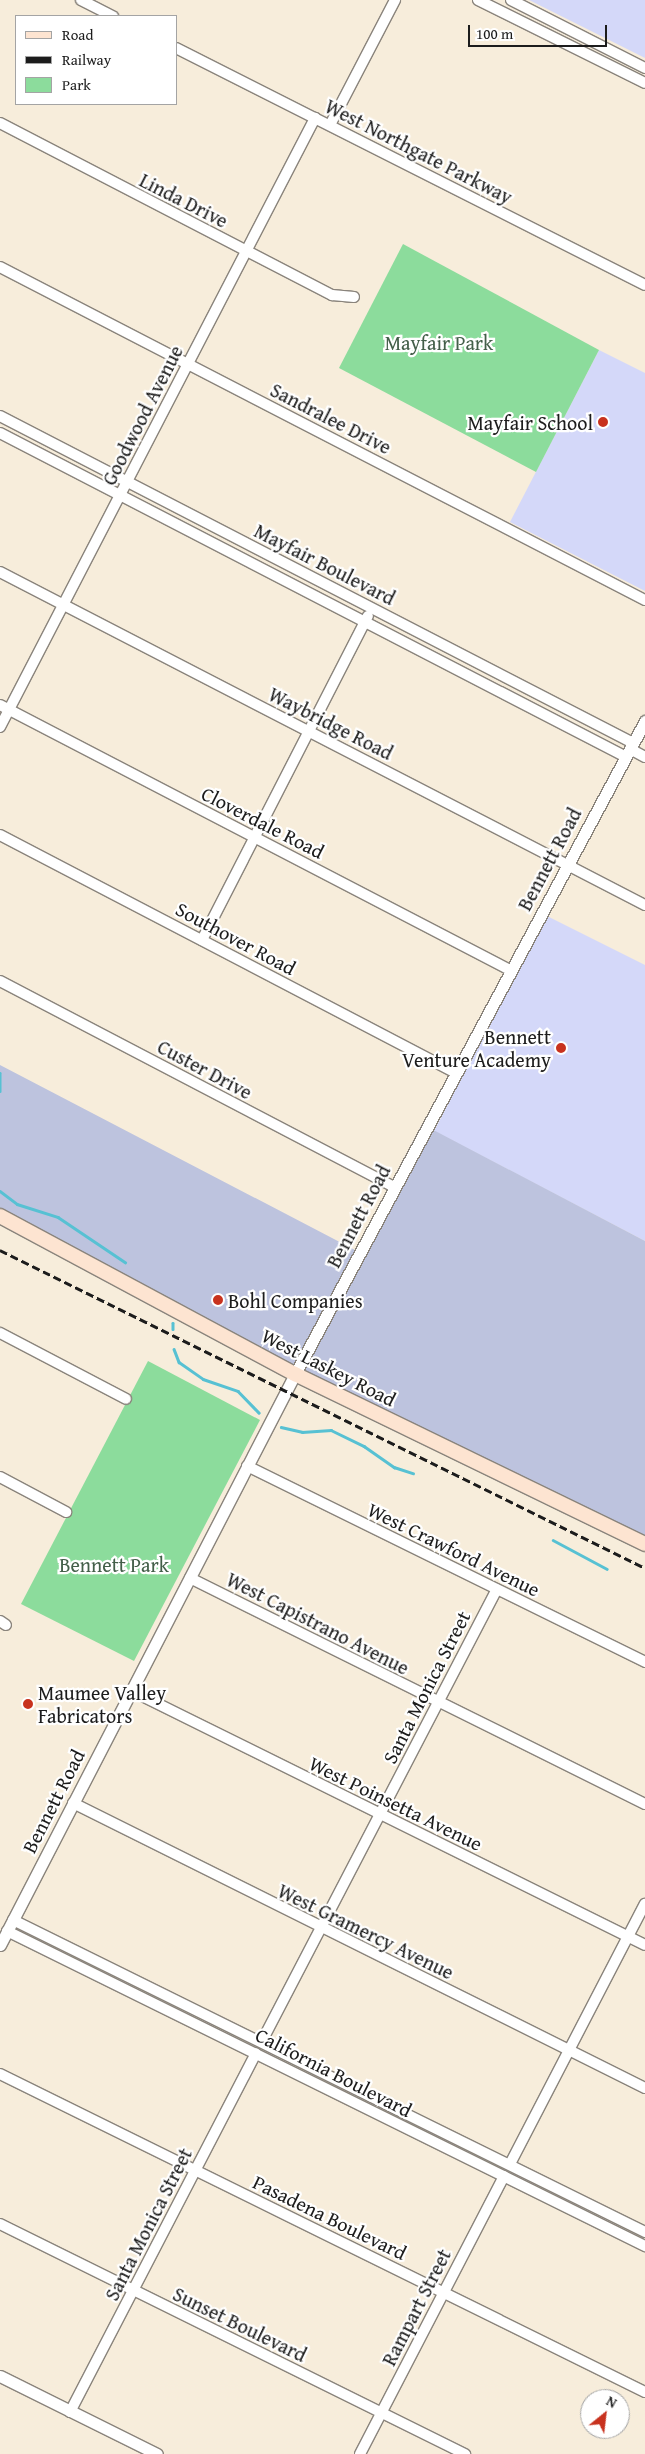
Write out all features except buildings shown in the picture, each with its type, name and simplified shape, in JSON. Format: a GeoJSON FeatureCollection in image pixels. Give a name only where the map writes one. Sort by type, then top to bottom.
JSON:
{"type":"FeatureCollection","features":[{"type":"Feature","properties":{"kind":"main road","name":"West Laskey Road"},"geometry":{"type":"LineString","coordinates":[[0,1216],[295,1374],[645,1544]]}},
{"type":"Feature","properties":{"kind":"street"},"geometry":{"type":"LineString","coordinates":[[81,0],[111,15]]}},
{"type":"Feature","properties":{"kind":"street"},"geometry":{"type":"LineString","coordinates":[[330,125],[395,0]]}},
{"type":"Feature","properties":{"kind":"street"},"geometry":{"type":"LineString","coordinates":[[478,0],[561,39],[645,83]]}},
{"type":"Feature","properties":{"kind":"street"},"geometry":{"type":"LineString","coordinates":[[511,0],[645,68]]}},
{"type":"Feature","properties":{"kind":"street"},"geometry":{"type":"LineString","coordinates":[[561,39],[566,28]]}},
{"type":"Feature","properties":{"kind":"street","name":"West Northgate Parkway"},"geometry":{"type":"LineString","coordinates":[[178,49],[645,285]]}},
{"type":"Feature","properties":{"kind":"street","name":"Goodwood Avenue"},"geometry":{"type":"LineString","coordinates":[[0,727],[4,708],[63,605],[315,118]]}},
{"type":"Feature","properties":{"kind":"street","name":"Linda Drive"},"geometry":{"type":"LineString","coordinates":[[0,123],[332,295],[354,297]]}},
{"type":"Feature","properties":{"kind":"street","name":"Sandralee Drive"},"geometry":{"type":"LineString","coordinates":[[0,267],[645,600]]}},
{"type":"Feature","properties":{"kind":"street","name":"Mayfair Boulevard"},"geometry":{"type":"LineString","coordinates":[[0,416],[372,608],[630,750]]}},
{"type":"Feature","properties":{"kind":"street","name":"Mayfair Boulevard"},"geometry":{"type":"LineString","coordinates":[[0,433],[366,621],[645,756]]}},
{"type":"Feature","properties":{"kind":"street","name":"Waybridge Road"},"geometry":{"type":"LineString","coordinates":[[0,572],[645,905]]}},
{"type":"Feature","properties":{"kind":"street"},"geometry":{"type":"LineString","coordinates":[[202,940],[372,608]]}},
{"type":"Feature","properties":{"kind":"street","name":"Cloverdale Road"},"geometry":{"type":"LineString","coordinates":[[4,708],[510,970]]}},
{"type":"Feature","properties":{"kind":"street","name":"Bennett Road"},"geometry":{"type":"LineString","coordinates":[[0,1945],[7,1926],[132,1691],[295,1374],[645,721]]}},
{"type":"Feature","properties":{"kind":"street","name":"Southover Road"},"geometry":{"type":"LineString","coordinates":[[0,835],[456,1073]]}},
{"type":"Feature","properties":{"kind":"street","name":"Custer Drive"},"geometry":{"type":"LineString","coordinates":[[0,981],[394,1187]]}},
{"type":"Feature","properties":{"kind":"street"},"geometry":{"type":"LineString","coordinates":[[0,1333],[126,1399]]}},
{"type":"Feature","properties":{"kind":"street","name":"West Crawford Avenue"},"geometry":{"type":"LineString","coordinates":[[247,1466],[645,1662]]}},
{"type":"Feature","properties":{"kind":"street"},"geometry":{"type":"LineString","coordinates":[[0,1477],[66,1512]]}},
{"type":"Feature","properties":{"kind":"street","name":"West Capistrano Avenue"},"geometry":{"type":"LineString","coordinates":[[190,1578],[438,1703],[645,1804]]}},
{"type":"Feature","properties":{"kind":"street","name":"Santa Monica Street"},"geometry":{"type":"LineString","coordinates":[[70,2412],[256,2053],[264,2053],[266,2048],[262,2041],[497,1589]]}},
{"type":"Feature","properties":{"kind":"street","name":"West Poinsetta Avenue"},"geometry":{"type":"LineString","coordinates":[[132,1691],[645,1945]]}},
{"type":"Feature","properties":{"kind":"street","name":"West Gramercy Avenue"},"geometry":{"type":"LineString","coordinates":[[72,1803],[645,2088]]}},
{"type":"Feature","properties":{"kind":"street","name":"Rampart Street"},"geometry":{"type":"LineString","coordinates":[[360,2454],[504,2176],[514,2176],[510,2164],[645,1904]]}},
{"type":"Feature","properties":{"kind":"street","name":"California Boulevard"},"geometry":{"type":"LineString","coordinates":[[7,1926],[140,1980],[645,2232]]}},
{"type":"Feature","properties":{"kind":"street","name":"California Boulevard"},"geometry":{"type":"LineString","coordinates":[[7,1926],[379,2115],[645,2246]]}},
{"type":"Feature","properties":{"kind":"street"},"geometry":{"type":"LineString","coordinates":[[134,1992],[140,1980]]}},
{"type":"Feature","properties":{"kind":"street","name":"Pasadena Boulevard"},"geometry":{"type":"LineString","coordinates":[[0,2074],[645,2392]]}},
{"type":"Feature","properties":{"kind":"street"},"geometry":{"type":"LineString","coordinates":[[379,2115],[385,2103]]}},
{"type":"Feature","properties":{"kind":"street","name":"Sunset Boulevard"},"geometry":{"type":"LineString","coordinates":[[0,2224],[465,2454]]}},
{"type":"Feature","properties":{"kind":"street"},"geometry":{"type":"LineString","coordinates":[[629,2238],[635,2226]]}},
{"type":"Feature","properties":{"kind":"street"},"geometry":{"type":"LineString","coordinates":[[0,2376],[157,2454]]}},
{"type":"Feature","properties":{"kind":"shaded area"},"geometry":{"type":"Polygon","coordinates":[[[529,0],[645,0],[645,58],[529,0]]]}},
{"type":"Feature","properties":{"kind":"shaded area","name":"Mayfair School"},"geometry":{"type":"Polygon","coordinates":[[[599,350],[645,373],[645,591],[510,522],[599,350]]]}},
{"type":"Feature","properties":{"kind":"shaded area","name":"Bennett Venture Academy"},"geometry":{"type":"Polygon","coordinates":[[[547,916],[645,965],[645,1241],[434,1131],[547,916]]]}},
{"type":"Feature","properties":{"kind":"shaded area"},"geometry":{"type":"Polygon","coordinates":[[[0,1065],[355,1250],[422,1124],[645,1241],[645,1544],[0,1216],[0,1065]]]}},
{"type":"Feature","properties":{"kind":"green space","name":"Mayfair Park"},"geometry":{"type":"Polygon","coordinates":[[[403,244],[599,350],[536,472],[339,368],[403,244]]]}},
{"type":"Feature","properties":{"kind":"green space","name":"Bennett Park"},"geometry":{"type":"Polygon","coordinates":[[[148,1361],[260,1420],[134,1661],[21,1604],[148,1361]]]}},
{"type":"Feature","properties":{"kind":"waterway"},"geometry":{"type":"LineString","coordinates":[[0,1073],[0,1091]]}},
{"type":"Feature","properties":{"kind":"waterway"},"geometry":{"type":"LineString","coordinates":[[0,1191],[17,1204],[58,1217],[125,1262]]}},
{"type":"Feature","properties":{"kind":"waterway"},"geometry":{"type":"LineString","coordinates":[[173,1323],[173,1329]]}},
{"type":"Feature","properties":{"kind":"waterway"},"geometry":{"type":"LineString","coordinates":[[174,1349],[179,1362],[203,1379],[238,1391],[259,1413]]}},
{"type":"Feature","properties":{"kind":"waterway"},"geometry":{"type":"LineString","coordinates":[[281,1427],[302,1432],[331,1430],[364,1446],[394,1467],[413,1473]]}},
{"type":"Feature","properties":{"kind":"waterway"},"geometry":{"type":"LineString","coordinates":[[553,1540],[607,1569]]}},
{"type":"Feature","properties":{"kind":"railway"},"geometry":{"type":"LineString","coordinates":[[0,1250],[645,1568]]}},
{"type":"Feature","properties":{"kind":"place","name":"Mayfair School"},"geometry":{"type":"Point","coordinates":[603,422]}},
{"type":"Feature","properties":{"kind":"place","name":"Bennett Venture Academy"},"geometry":{"type":"Point","coordinates":[561,1048]}},
{"type":"Feature","properties":{"kind":"place","name":"Bohl Companies"},"geometry":{"type":"Point","coordinates":[218,1300]}},
{"type":"Feature","properties":{"kind":"place","name":"Maumee Valley Fabricators"},"geometry":{"type":"Point","coordinates":[28,1704]}}]}
